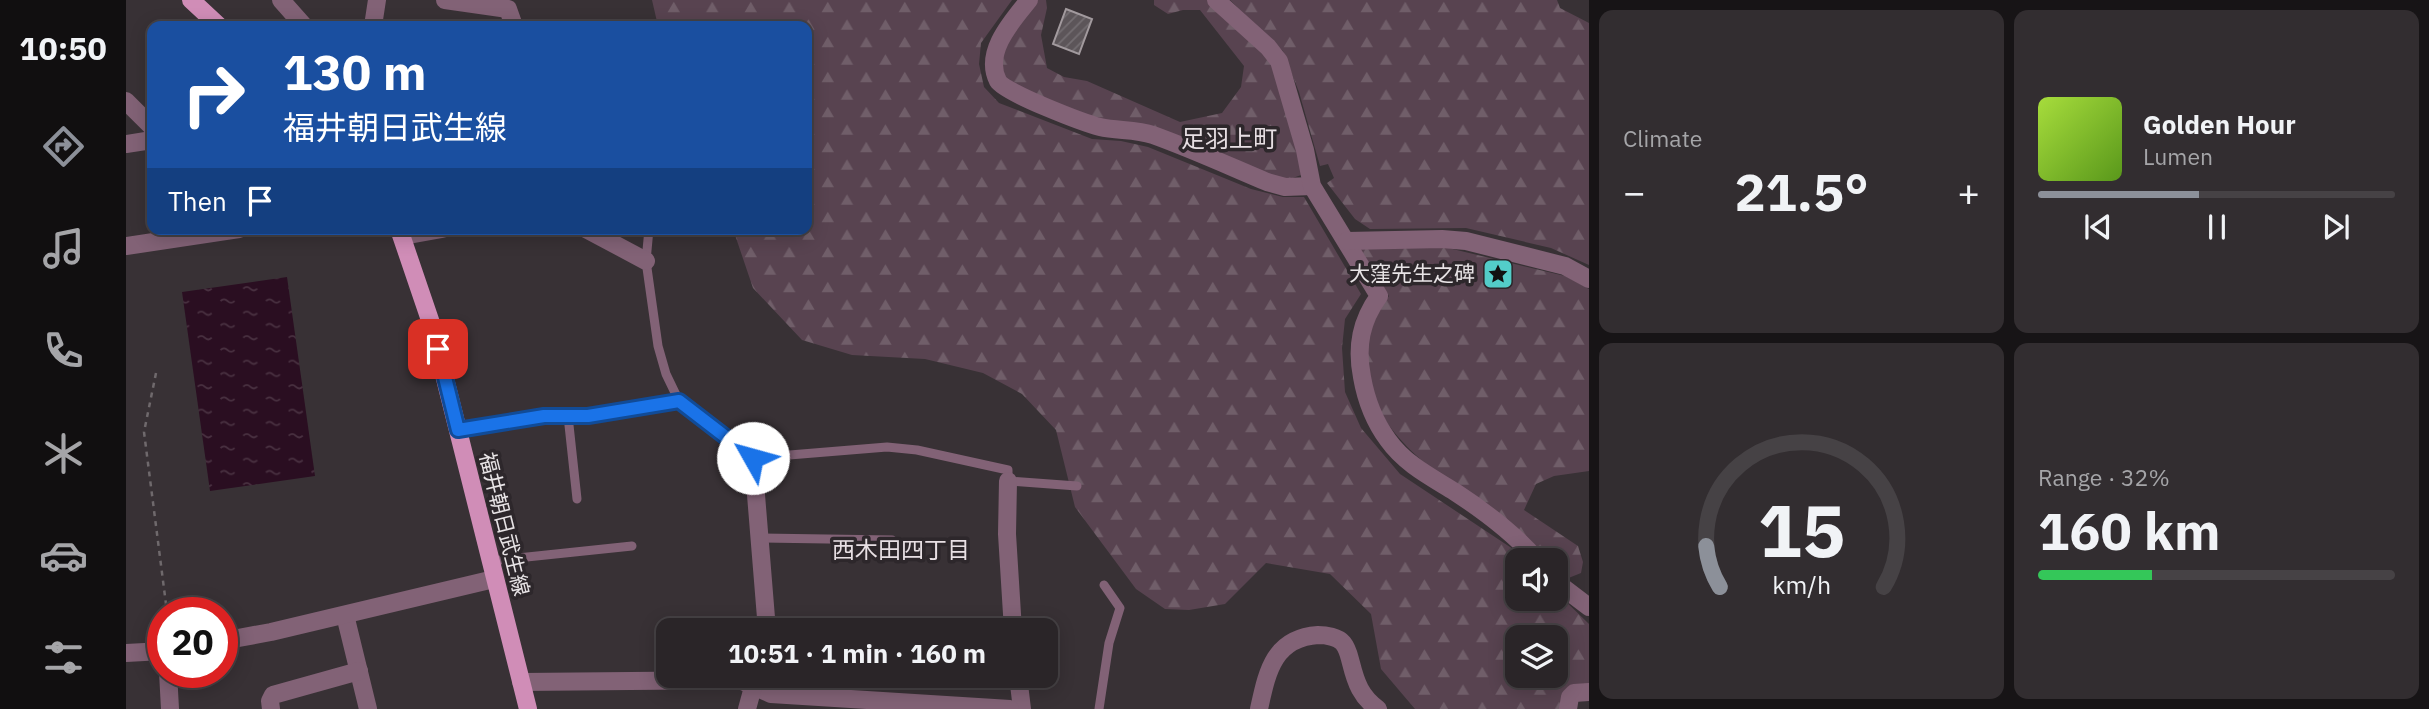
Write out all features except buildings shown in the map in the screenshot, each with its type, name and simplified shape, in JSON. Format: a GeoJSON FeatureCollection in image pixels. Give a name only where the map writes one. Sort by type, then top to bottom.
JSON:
{"type":"FeatureCollection","features":[{"type":"Feature","properties":{"kind":"main road"},"geometry":{"type":"LineString","coordinates":[[191,0],[214,21]]}},
{"type":"Feature","properties":{"kind":"main road","name":"福井朝日武生線"},"geometry":{"type":"LineString","coordinates":[[402,235],[431,323],[528,709]]}},
{"type":"Feature","properties":{"kind":"street"},"geometry":{"type":"LineString","coordinates":[[281,0],[300,21]]}},
{"type":"Feature","properties":{"kind":"street"},"geometry":{"type":"LineString","coordinates":[[374,21],[377,0]]}},
{"type":"Feature","properties":{"kind":"street"},"geometry":{"type":"LineString","coordinates":[[445,0],[509,4]]}},
{"type":"Feature","properties":{"kind":"street"},"geometry":{"type":"LineString","coordinates":[[1029,0],[998,44],[996,73],[1004,87],[1100,127],[1150,134],[1267,182],[1285,187],[1312,186]]}},
{"type":"Feature","properties":{"kind":"street"},"geometry":{"type":"LineString","coordinates":[[1216,0],[1268,47],[1279,61],[1305,150],[1312,186],[1379,296],[1368,311],[1362,328],[1360,365],[1368,404],[1382,431],[1409,463],[1469,501],[1526,548]]}},
{"type":"Feature","properties":{"kind":"street"},"geometry":{"type":"LineString","coordinates":[[126,101],[147,122]]}},
{"type":"Feature","properties":{"kind":"street"},"geometry":{"type":"LineString","coordinates":[[126,144],[147,141]]}},
{"type":"Feature","properties":{"kind":"street"},"geometry":{"type":"LineString","coordinates":[[126,246],[173,235]]}},
{"type":"Feature","properties":{"kind":"street"},"geometry":{"type":"LineString","coordinates":[[597,235],[646,261]]}},
{"type":"Feature","properties":{"kind":"street"},"geometry":{"type":"LineString","coordinates":[[1347,241],[1466,241],[1565,266],[1589,279]]}},
{"type":"Feature","properties":{"kind":"street"},"geometry":{"type":"LineString","coordinates":[[753,458],[766,618]]}},
{"type":"Feature","properties":{"kind":"street"},"geometry":{"type":"LineString","coordinates":[[1008,481],[1007,534],[1012,618]]}},
{"type":"Feature","properties":{"kind":"street"},"geometry":{"type":"LineString","coordinates":[[238,638],[494,579]]}},
{"type":"Feature","properties":{"kind":"street"},"geometry":{"type":"LineString","coordinates":[[1568,591],[1589,607]]}},
{"type":"Feature","properties":{"kind":"street"},"geometry":{"type":"LineString","coordinates":[[345,615],[368,709]]}},
{"type":"Feature","properties":{"kind":"street"},"geometry":{"type":"LineString","coordinates":[[1259,709],[1266,676],[1272,661],[1280,652],[1296,640],[1325,635],[1341,640],[1347,649],[1356,683],[1364,697],[1378,709]]}},
{"type":"Feature","properties":{"kind":"street"},"geometry":{"type":"LineString","coordinates":[[126,653],[147,652]]}},
{"type":"Feature","properties":{"kind":"street"},"geometry":{"type":"LineString","coordinates":[[271,709],[270,701],[273,695],[359,671]]}},
{"type":"Feature","properties":{"kind":"street"},"geometry":{"type":"LineString","coordinates":[[521,682],[656,681]]}},
{"type":"Feature","properties":{"kind":"street"},"geometry":{"type":"LineString","coordinates":[[169,688],[170,709]]}},
{"type":"Feature","properties":{"kind":"street"},"geometry":{"type":"LineString","coordinates":[[747,709],[755,688]]}},
{"type":"Feature","properties":{"kind":"street"},"geometry":{"type":"LineString","coordinates":[[763,688],[771,694],[885,705],[1010,709]]}},
{"type":"Feature","properties":{"kind":"street"},"geometry":{"type":"LineString","coordinates":[[1019,688],[1022,709]]}},
{"type":"Feature","properties":{"kind":"street"},"geometry":{"type":"LineString","coordinates":[[1568,709],[1570,697],[1574,693],[1589,692]]}},
{"type":"Feature","properties":{"kind":"lane"},"geometry":{"type":"LineString","coordinates":[[648,235],[646,261],[658,346],[679,401],[753,458],[887,447],[917,450],[1008,470],[1008,481],[1077,485]]}},
{"type":"Feature","properties":{"kind":"lane"},"geometry":{"type":"LineString","coordinates":[[458,430],[544,416],[588,416],[679,401]]}},
{"type":"Feature","properties":{"kind":"lane"},"geometry":{"type":"LineString","coordinates":[[568,416],[577,499]]}},
{"type":"Feature","properties":{"kind":"lane"},"geometry":{"type":"LineString","coordinates":[[760,538],[892,540]]}},
{"type":"Feature","properties":{"kind":"lane"},"geometry":{"type":"LineString","coordinates":[[490,561],[632,546]]}},
{"type":"Feature","properties":{"kind":"lane"},"geometry":{"type":"LineString","coordinates":[[1099,709],[1109,643],[1120,608],[1104,585]]}},
{"type":"Feature","properties":{"kind":"path"},"geometry":{"type":"LineString","coordinates":[[156,373],[144,432],[165,597]]}},
{"type":"Feature","properties":{"kind":"green space"},"geometry":{"type":"Polygon","coordinates":[[[652,0],[1012,0],[981,43],[979,64],[984,87],[999,103],[1092,139],[1121,141],[1148,147],[1251,189],[1283,197],[1304,197],[1361,294],[1345,319],[1342,348],[1345,392],[1361,428],[1400,474],[1511,548],[1505,548],[1505,611],[1568,611],[1568,604],[1589,624],[1589,686],[1561,709],[1415,709],[1381,669],[1371,614],[1330,574],[1266,563],[1225,604],[1189,610],[1165,609],[1136,589],[1075,507],[1056,430],[1022,394],[983,373],[925,359],[852,355],[802,340],[753,288],[735,235],[812,235],[812,21],[657,21],[652,0]]]}},
{"type":"Feature","properties":{"kind":"green space"},"geometry":{"type":"Polygon","coordinates":[[[1036,0],[1046,0],[1047,8],[1041,35],[1047,68],[1064,77],[1087,81],[1180,122],[1222,113],[1241,87],[1244,66],[1200,10],[1183,10],[1168,14],[1154,5],[1154,0],[1209,0],[1265,54],[1273,66],[1304,174],[1287,180],[1101,122],[1006,83],[1001,72],[1003,45],[1036,0]]]}},
{"type":"Feature","properties":{"kind":"green space"},"geometry":{"type":"Polygon","coordinates":[[[1230,0],[1557,0],[1560,8],[1589,23],[1589,265],[1551,248],[1466,228],[1370,229],[1355,219],[1327,183],[1334,178],[1328,164],[1320,166],[1299,92],[1283,51],[1230,0]]]}},
{"type":"Feature","properties":{"kind":"green space"},"geometry":{"type":"Polygon","coordinates":[[[1440,246],[1565,276],[1589,289],[1589,471],[1554,476],[1536,484],[1524,510],[1578,546],[1583,562],[1581,573],[1568,578],[1568,548],[1538,548],[1503,519],[1425,463],[1402,441],[1384,417],[1371,390],[1367,360],[1368,343],[1375,319],[1389,296],[1359,247],[1440,246]]]}},
{"type":"Feature","properties":{"kind":"water"},"geometry":{"type":"Polygon","coordinates":[[[287,277],[315,476],[210,491],[182,292],[287,277]]]}},
{"type":"Feature","properties":{"kind":"place","name":"大窪先生之碑"},"geometry":{"type":"Point","coordinates":[1498,274]}},
{"type":"Feature","properties":{"kind":"district","name":"足羽上町"},"geometry":{"type":"Point","coordinates":[1229,139]}},
{"type":"Feature","properties":{"kind":"district","name":"西木田四丁目"},"geometry":{"type":"Point","coordinates":[901,550]}},
{"type":"Feature","properties":{"kind":"route"},"geometry":{"type":"LineString","coordinates":[[438,349],[458,430],[544,416],[588,416],[679,401],[753,458]]}}]}
